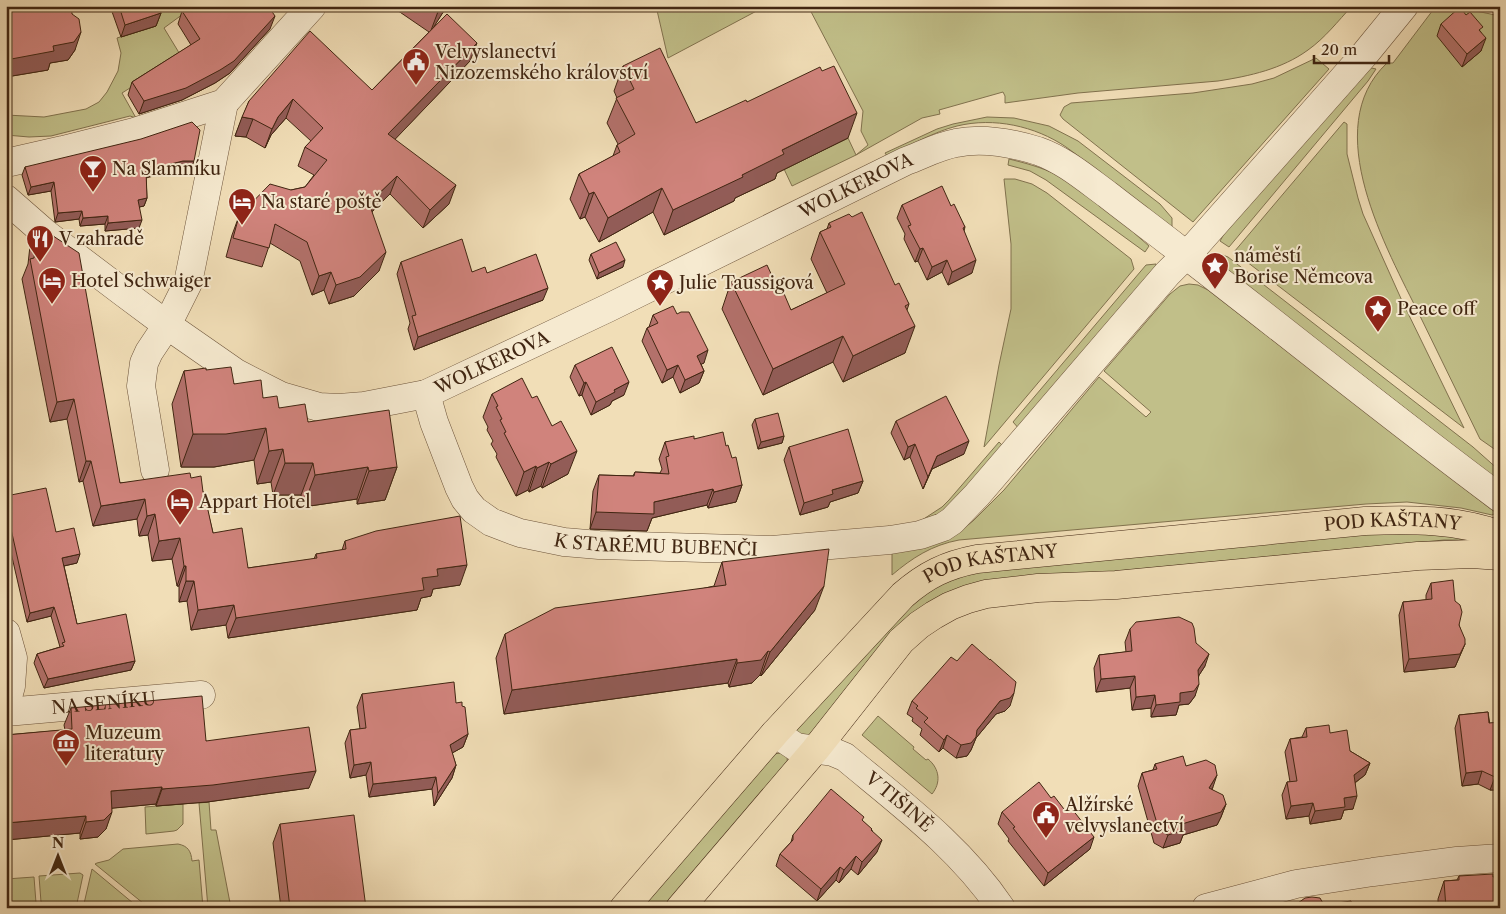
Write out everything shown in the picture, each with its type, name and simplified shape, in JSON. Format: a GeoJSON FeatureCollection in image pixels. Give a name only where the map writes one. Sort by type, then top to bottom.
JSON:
{"type":"FeatureCollection","features":[{"type":"Feature","properties":{"kind":"main road","name":"POD KAŠTANY"},"geometry":{"type":"LineString","coordinates":[[624,908],[775,733],[902,595],[931,574],[961,562],[977,559],[1365,521],[1426,521],[1462,525],[1488,530],[1500,535]]}},
{"type":"Feature","properties":{"kind":"main road","name":"POD KAŠTANY"},"geometry":{"type":"LineString","coordinates":[[680,908],[815,750],[902,641],[919,625],[934,615],[968,599],[1004,591],[1116,585],[1418,556],[1472,554],[1500,556]]}},
{"type":"Feature","properties":{"kind":"street"},"geometry":{"type":"LineString","coordinates":[[6,163],[134,132],[224,103],[312,6]]}},
{"type":"Feature","properties":{"kind":"street"},"geometry":{"type":"LineString","coordinates":[[1404,6],[1364,55],[1187,255],[1500,498]]}},
{"type":"Feature","properties":{"kind":"street"},"geometry":{"type":"LineString","coordinates":[[155,470],[141,386],[142,375],[149,352],[167,325],[188,283],[224,103]]}},
{"type":"Feature","properties":{"kind":"street","name":"WOLKEROVA"},"geometry":{"type":"LineString","coordinates":[[6,199],[46,234],[167,325],[249,381],[281,396],[300,402],[319,407],[339,408],[364,406],[426,394],[608,308],[906,162],[955,143],[977,140],[1003,143],[1037,152],[1062,163],[1187,255]]}},
{"type":"Feature","properties":{"kind":"street","name":"K STARÉMU BUBENČI"},"geometry":{"type":"LineString","coordinates":[[426,394],[434,422],[465,499],[474,510],[491,522],[520,533],[564,542],[599,545],[772,550],[890,540],[920,535],[943,527],[963,511],[1167,274],[1187,255]]}},
{"type":"Feature","properties":{"kind":"street"},"geometry":{"type":"LineString","coordinates":[[6,634],[13,658],[11,686],[6,704]]}},
{"type":"Feature","properties":{"kind":"street","name":"NA SENÍKU"},"geometry":{"type":"LineString","coordinates":[[6,712],[200,695]]}},
{"type":"Feature","properties":{"kind":"street","name":"V TIŠINĚ"},"geometry":{"type":"LineString","coordinates":[[775,733],[796,747],[833,752],[845,757],[931,828],[974,873],[1001,908]]}},
{"type":"Feature","properties":{"kind":"street"},"geometry":{"type":"LineString","coordinates":[[1206,908],[1296,884],[1457,861],[1500,858]]}},
{"type":"Feature","properties":{"kind":"shaded area"},"geometry":{"type":"Polygon","coordinates":[[[154,6],[194,6],[164,28],[181,56],[122,93],[136,118],[130,116],[51,136],[6,135],[6,115],[44,117],[86,109],[99,102],[107,92],[118,71],[121,53],[117,38],[156,26],[154,6]]]}},
{"type":"Feature","properties":{"kind":"shaded area"},"geometry":{"type":"Polygon","coordinates":[[[656,6],[766,6],[668,58],[656,6]]]}},
{"type":"Feature","properties":{"kind":"shaded area"},"geometry":{"type":"Polygon","coordinates":[[[808,6],[851,6],[853,9],[867,6],[1352,6],[1326,35],[1308,50],[1298,57],[1265,71],[1218,81],[1078,93],[1005,103],[1003,92],[939,110],[940,114],[922,118],[856,155],[868,145],[861,131],[863,111],[808,6]]]}},
{"type":"Feature","properties":{"kind":"shaded area"},"geometry":{"type":"Polygon","coordinates":[[[1436,6],[1452,6],[1500,16],[1500,453],[1480,439],[1391,257],[1365,189],[1358,154],[1358,121],[1367,90],[1387,63],[1393,63],[1436,6]]]}},
{"type":"Feature","properties":{"kind":"shaded area"},"geometry":{"type":"Polygon","coordinates":[[[1316,58],[1329,69],[1193,222],[1060,115],[1064,107],[1071,103],[1193,93],[1252,84],[1274,78],[1316,58]]]}},
{"type":"Feature","properties":{"kind":"shaded area"},"geometry":{"type":"Polygon","coordinates":[[[1367,67],[1376,69],[1368,81],[1229,247],[1220,241],[1224,234],[1367,67]]]}},
{"type":"Feature","properties":{"kind":"shaded area"},"geometry":{"type":"Polygon","coordinates":[[[987,117],[1014,118],[1049,126],[1078,141],[1160,204],[1172,218],[1172,228],[1066,147],[1041,134],[1014,125],[971,123],[957,126],[939,132],[887,156],[885,153],[937,129],[987,117]]]}},
{"type":"Feature","properties":{"kind":"shaded area"},"geometry":{"type":"Polygon","coordinates":[[[1344,122],[1347,124],[1347,154],[1363,214],[1403,303],[1464,428],[1234,252],[1344,122]]]}},
{"type":"Feature","properties":{"kind":"shaded area"},"geometry":{"type":"Polygon","coordinates":[[[848,138],[856,155],[792,186],[784,169],[848,138]]]}},
{"type":"Feature","properties":{"kind":"shaded area"},"geometry":{"type":"Polygon","coordinates":[[[1009,159],[1045,170],[1070,182],[1105,208],[1149,246],[1145,252],[1046,180],[1030,171],[1008,165],[1009,159]]]}},
{"type":"Feature","properties":{"kind":"shaded area"},"geometry":{"type":"Polygon","coordinates":[[[1004,179],[1015,179],[1032,184],[1047,193],[1131,259],[1134,269],[984,447],[1011,309],[1011,244],[1004,179]]]}},
{"type":"Feature","properties":{"kind":"shaded area"},"geometry":{"type":"Polygon","coordinates":[[[1217,253],[1228,257],[1473,447],[1500,471],[1500,482],[1223,267],[1217,253]]]}},
{"type":"Feature","properties":{"kind":"shaded area"},"geometry":{"type":"Polygon","coordinates":[[[1156,264],[1155,270],[1021,431],[1013,422],[1146,265],[1156,264]]]}},
{"type":"Feature","properties":{"kind":"shaded area"},"geometry":{"type":"Polygon","coordinates":[[[1198,285],[1208,290],[1496,513],[1492,515],[1461,508],[1407,502],[1366,504],[959,540],[940,545],[923,553],[892,575],[892,545],[963,529],[973,521],[1004,490],[1099,377],[1146,417],[1151,412],[1104,371],[1170,294],[1180,286],[1198,285]]]}},
{"type":"Feature","properties":{"kind":"shaded area"},"geometry":{"type":"Polygon","coordinates":[[[999,442],[1006,449],[957,507],[919,522],[942,507],[949,500],[999,442]]]}},
{"type":"Feature","properties":{"kind":"shaded area"},"geometry":{"type":"Polygon","coordinates":[[[1415,528],[1478,540],[1444,540],[1014,581],[971,589],[810,738],[796,734],[796,726],[904,605],[966,569],[1415,528]]]}},
{"type":"Feature","properties":{"kind":"shaded area"},"geometry":{"type":"Polygon","coordinates":[[[878,716],[935,767],[938,781],[932,794],[862,735],[878,716]]]}},
{"type":"Feature","properties":{"kind":"shaded area"},"geometry":{"type":"Polygon","coordinates":[[[782,753],[787,758],[788,766],[665,908],[640,908],[773,754],[782,753]]]}},
{"type":"Feature","properties":{"kind":"shaded area"},"geometry":{"type":"Polygon","coordinates":[[[209,802],[211,830],[216,830],[231,908],[208,908],[199,803],[209,802]]]}},
{"type":"Feature","properties":{"kind":"shaded area"},"geometry":{"type":"Polygon","coordinates":[[[183,804],[183,824],[177,830],[146,834],[145,807],[183,804]]]}},
{"type":"Feature","properties":{"kind":"shaded area"},"geometry":{"type":"Polygon","coordinates":[[[178,844],[188,850],[192,861],[199,860],[203,908],[149,908],[95,864],[109,860],[123,849],[178,844]]]}},
{"type":"Feature","properties":{"kind":"shaded area"},"geometry":{"type":"Polygon","coordinates":[[[92,869],[139,908],[83,908],[92,869]]]}},
{"type":"Feature","properties":{"kind":"shaded area"},"geometry":{"type":"Polygon","coordinates":[[[80,873],[83,875],[76,908],[49,908],[41,902],[39,876],[80,873]]]}},
{"type":"Feature","properties":{"kind":"shaded area"},"geometry":{"type":"Polygon","coordinates":[[[34,877],[36,903],[32,908],[6,908],[6,879],[34,877]]]}},
{"type":"Feature","properties":{"kind":"building"},"geometry":{"type":"Polygon","coordinates":[[[8,6],[71,6],[72,14],[79,19],[81,32],[74,42],[53,46],[54,51],[6,60],[6,16],[10,15],[8,6]]]}},
{"type":"Feature","properties":{"kind":"building"},"geometry":{"type":"Polygon","coordinates":[[[119,6],[158,6],[161,13],[125,25],[119,6]]]}},
{"type":"Feature","properties":{"kind":"building"},"geometry":{"type":"Polygon","coordinates":[[[190,6],[268,6],[275,16],[234,61],[186,88],[144,101],[132,82],[200,39],[182,11],[190,6]]]}},
{"type":"Feature","properties":{"kind":"building"},"geometry":{"type":"Polygon","coordinates":[[[1460,7],[1466,15],[1470,12],[1483,27],[1479,30],[1486,38],[1467,54],[1441,24],[1460,7]]]}},
{"type":"Feature","properties":{"kind":"building"},"geometry":{"type":"Polygon","coordinates":[[[447,14],[477,43],[388,134],[456,185],[430,210],[397,176],[369,203],[386,252],[360,277],[336,285],[331,272],[319,276],[307,242],[275,224],[269,248],[233,238],[239,216],[270,184],[291,190],[305,187],[327,160],[305,147],[323,128],[293,99],[278,117],[272,129],[253,119],[242,117],[249,101],[310,31],[372,90],[447,14]]]}},
{"type":"Feature","properties":{"kind":"building"},"geometry":{"type":"Polygon","coordinates":[[[660,48],[696,123],[746,100],[747,102],[820,67],[822,71],[834,66],[857,113],[782,150],[784,154],[742,175],[743,177],[673,210],[662,188],[608,218],[594,192],[589,194],[579,174],[620,152],[617,145],[635,134],[616,98],[634,89],[623,66],[660,48]]]}},
{"type":"Feature","properties":{"kind":"building"},"geometry":{"type":"Polygon","coordinates":[[[192,122],[200,130],[194,161],[183,161],[146,170],[147,198],[138,200],[142,220],[108,223],[108,216],[83,218],[82,211],[58,213],[54,182],[31,187],[25,167],[141,139],[192,122]]]}},
{"type":"Feature","properties":{"kind":"building"},"geometry":{"type":"Polygon","coordinates":[[[942,186],[951,206],[954,204],[965,227],[963,228],[976,260],[952,272],[947,260],[932,267],[923,248],[920,249],[908,226],[911,225],[902,205],[942,186]]]}},
{"type":"Feature","properties":{"kind":"building"},"geometry":{"type":"Polygon","coordinates":[[[862,212],[895,285],[899,283],[909,304],[905,306],[915,326],[853,356],[843,336],[773,369],[731,282],[767,265],[779,291],[782,289],[791,310],[845,284],[820,232],[831,227],[829,223],[849,214],[852,217],[862,212]]]}},
{"type":"Feature","properties":{"kind":"building"},"geometry":{"type":"Polygon","coordinates":[[[38,226],[79,253],[120,483],[190,473],[191,478],[201,476],[213,533],[242,528],[248,568],[317,558],[316,554],[346,549],[345,541],[376,531],[460,516],[467,565],[437,569],[438,576],[422,578],[424,590],[236,618],[234,605],[198,610],[194,581],[186,581],[186,566],[184,566],[180,538],[159,541],[155,514],[147,516],[145,499],[101,506],[91,461],[86,461],[74,399],[57,402],[30,259],[34,258],[38,226]]]}},
{"type":"Feature","properties":{"kind":"building"},"geometry":{"type":"Polygon","coordinates":[[[462,239],[472,272],[485,267],[487,273],[536,254],[548,288],[418,337],[412,316],[416,315],[401,262],[462,239]]]}},
{"type":"Feature","properties":{"kind":"building"},"geometry":{"type":"Polygon","coordinates":[[[616,242],[625,260],[599,273],[591,254],[616,242]]]}},
{"type":"Feature","properties":{"kind":"building"},"geometry":{"type":"Polygon","coordinates":[[[673,306],[677,314],[689,312],[708,350],[697,356],[704,371],[685,380],[678,365],[667,370],[647,328],[658,323],[653,315],[673,306]]]}},
{"type":"Feature","properties":{"kind":"building"},"geometry":{"type":"Polygon","coordinates":[[[612,347],[629,382],[596,402],[575,365],[612,347]]]}},
{"type":"Feature","properties":{"kind":"building"},"geometry":{"type":"Polygon","coordinates":[[[231,367],[234,384],[261,380],[263,398],[277,396],[279,408],[305,404],[308,422],[389,410],[397,467],[369,471],[368,467],[315,475],[313,463],[285,463],[283,449],[269,451],[266,428],[226,434],[193,434],[184,371],[231,367]]]}},
{"type":"Feature","properties":{"kind":"building"},"geometry":{"type":"Polygon","coordinates":[[[522,378],[532,398],[537,396],[552,426],[561,421],[577,451],[551,464],[549,462],[524,472],[504,433],[506,432],[500,420],[502,419],[496,407],[498,406],[492,394],[522,378]]]}},
{"type":"Feature","properties":{"kind":"building"},"geometry":{"type":"Polygon","coordinates":[[[946,396],[969,441],[937,456],[928,477],[915,444],[908,447],[896,421],[946,396]]]}},
{"type":"Feature","properties":{"kind":"building"},"geometry":{"type":"Polygon","coordinates":[[[778,413],[784,436],[761,442],[755,419],[778,413]]]}},
{"type":"Feature","properties":{"kind":"building"},"geometry":{"type":"Polygon","coordinates":[[[848,429],[863,481],[832,490],[833,494],[804,503],[789,447],[848,429]]]}},
{"type":"Feature","properties":{"kind":"building"},"geometry":{"type":"Polygon","coordinates":[[[723,432],[726,446],[728,445],[732,458],[736,457],[742,485],[714,492],[713,489],[654,502],[654,514],[596,512],[599,475],[634,476],[635,472],[669,474],[666,457],[669,456],[665,442],[694,436],[694,439],[723,432]]]}},
{"type":"Feature","properties":{"kind":"building"},"geometry":{"type":"Polygon","coordinates":[[[46,488],[56,532],[74,528],[80,554],[62,558],[77,624],[126,614],[135,661],[48,679],[37,654],[64,646],[62,643],[65,642],[54,607],[30,613],[6,507],[6,496],[46,488]]]}},
{"type":"Feature","properties":{"kind":"building"},"geometry":{"type":"Polygon","coordinates":[[[829,549],[824,586],[770,652],[768,651],[761,660],[737,663],[737,659],[512,690],[505,634],[555,608],[726,585],[722,562],[829,549]]]}},
{"type":"Feature","properties":{"kind":"building"},"geometry":{"type":"Polygon","coordinates":[[[1453,580],[1455,601],[1460,605],[1462,612],[1459,625],[1465,639],[1465,644],[1460,654],[1409,659],[1403,602],[1432,599],[1431,583],[1453,580]]]}},
{"type":"Feature","properties":{"kind":"building"},"geometry":{"type":"Polygon","coordinates":[[[1179,617],[1192,623],[1196,643],[1209,654],[1198,670],[1199,684],[1194,691],[1180,693],[1180,702],[1156,705],[1155,695],[1136,697],[1135,676],[1101,679],[1099,655],[1132,651],[1130,629],[1136,622],[1179,617]]]}},
{"type":"Feature","properties":{"kind":"building"},"geometry":{"type":"Polygon","coordinates":[[[972,644],[1016,682],[1014,693],[1010,698],[1000,701],[977,730],[976,737],[971,743],[961,745],[947,735],[944,740],[924,722],[928,718],[916,708],[918,706],[912,701],[951,657],[957,661],[972,644]]]}},
{"type":"Feature","properties":{"kind":"building"},"geometry":{"type":"Polygon","coordinates":[[[454,682],[456,703],[462,702],[462,706],[465,707],[468,734],[450,745],[456,765],[438,793],[436,777],[373,784],[371,762],[354,765],[350,730],[366,728],[362,694],[454,682]]]}},
{"type":"Feature","properties":{"kind":"building"},"geometry":{"type":"Polygon","coordinates":[[[202,696],[206,741],[309,727],[316,771],[213,785],[111,791],[112,812],[104,820],[86,822],[86,816],[6,823],[6,735],[72,729],[71,708],[202,696]]]}},
{"type":"Feature","properties":{"kind":"building"},"geometry":{"type":"Polygon","coordinates":[[[1488,712],[1489,723],[1500,722],[1500,777],[1495,777],[1482,771],[1466,773],[1459,715],[1488,712]]]}},
{"type":"Feature","properties":{"kind":"building"},"geometry":{"type":"Polygon","coordinates":[[[1329,725],[1330,733],[1347,730],[1350,751],[1370,763],[1354,775],[1357,796],[1344,798],[1345,807],[1315,811],[1313,803],[1291,806],[1287,782],[1297,781],[1290,739],[1307,737],[1306,728],[1329,725]]]}},
{"type":"Feature","properties":{"kind":"building"},"geometry":{"type":"Polygon","coordinates":[[[1183,756],[1186,766],[1206,760],[1215,765],[1217,775],[1209,788],[1223,795],[1226,804],[1221,812],[1182,824],[1184,830],[1168,835],[1159,830],[1142,773],[1157,769],[1155,764],[1183,756]]]}},
{"type":"Feature","properties":{"kind":"building","name":"Alžírské velvyslanectví"},"geometry":{"type":"Polygon","coordinates":[[[1039,782],[1051,798],[1054,796],[1067,813],[1072,809],[1094,837],[1048,873],[1002,812],[1039,782]]]}},
{"type":"Feature","properties":{"kind":"building"},"geometry":{"type":"Polygon","coordinates":[[[831,789],[864,817],[862,820],[882,840],[862,862],[856,856],[844,870],[840,867],[821,889],[780,854],[793,840],[793,835],[831,789]]]}},
{"type":"Feature","properties":{"kind":"building"},"geometry":{"type":"Polygon","coordinates":[[[354,815],[366,908],[290,908],[280,824],[354,815]]]}},
{"type":"Feature","properties":{"kind":"building"},"geometry":{"type":"Polygon","coordinates":[[[1493,874],[1493,877],[1500,876],[1500,908],[1446,908],[1444,881],[1459,880],[1459,876],[1493,874]]]}},
{"type":"Feature","properties":{"kind":"building"},"geometry":{"type":"Polygon","coordinates":[[[1305,898],[1320,898],[1324,905],[1351,901],[1353,908],[1297,908],[1298,903],[1305,898]]]}},
{"type":"Feature","properties":{"kind":"place","name":"Velvyslanectví Nizozemského království"},"geometry":{"type":"Point","coordinates":[416,86]}},
{"type":"Feature","properties":{"kind":"place","name":"Na Slamníku"},"geometry":{"type":"Point","coordinates":[93,193]}},
{"type":"Feature","properties":{"kind":"place","name":"Na staré poště"},"geometry":{"type":"Point","coordinates":[242,226]}},
{"type":"Feature","properties":{"kind":"place","name":"V zahradě"},"geometry":{"type":"Point","coordinates":[40,263]}},
{"type":"Feature","properties":{"kind":"place","name":"náměstí Borise Němcova"},"geometry":{"type":"Point","coordinates":[1215,290]}},
{"type":"Feature","properties":{"kind":"place","name":"Hotel Schwaiger"},"geometry":{"type":"Point","coordinates":[52,305]}},
{"type":"Feature","properties":{"kind":"place","name":"Julie Taussigová"},"geometry":{"type":"Point","coordinates":[660,307]}},
{"type":"Feature","properties":{"kind":"place","name":"Peace off"},"geometry":{"type":"Point","coordinates":[1378,333]}},
{"type":"Feature","properties":{"kind":"place","name":"Appart Hotel"},"geometry":{"type":"Point","coordinates":[180,526]}},
{"type":"Feature","properties":{"kind":"place","name":"Muzeum literatury"},"geometry":{"type":"Point","coordinates":[66,767]}},
{"type":"Feature","properties":{"kind":"place","name":"Alžírské velvyslanectví"},"geometry":{"type":"Point","coordinates":[1046,839]}}]}
